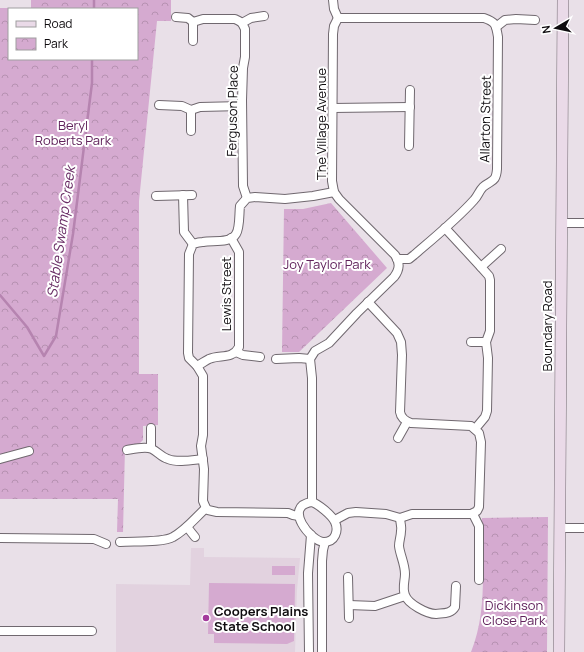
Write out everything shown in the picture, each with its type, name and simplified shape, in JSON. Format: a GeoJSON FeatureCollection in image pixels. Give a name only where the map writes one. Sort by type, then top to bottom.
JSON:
{"type":"FeatureCollection","features":[{"type":"Feature","properties":{"kind":"main road","name":"Boundary Road"},"geometry":{"type":"LineString","coordinates":[[559,652],[563,0]]}},
{"type":"Feature","properties":{"kind":"street"},"geometry":{"type":"LineString","coordinates":[[333,0],[334,9],[338,18],[484,18],[492,21],[496,27],[505,20],[535,20]]}},
{"type":"Feature","properties":{"kind":"street"},"geometry":{"type":"LineString","coordinates":[[193,22],[203,19],[235,19],[242,23],[251,18],[264,16]]}},
{"type":"Feature","properties":{"kind":"street"},"geometry":{"type":"LineString","coordinates":[[176,17],[188,18],[193,22]]}},
{"type":"Feature","properties":{"kind":"street","name":"The Village Avenue"},"geometry":{"type":"LineString","coordinates":[[338,18],[334,26],[333,34],[332,181],[334,192],[339,199],[395,255],[397,259]]}},
{"type":"Feature","properties":{"kind":"street"},"geometry":{"type":"LineString","coordinates":[[193,22],[193,40]]}},
{"type":"Feature","properties":{"kind":"street","name":"Ferguson Place"},"geometry":{"type":"LineString","coordinates":[[242,23],[245,29],[242,106],[243,186],[247,198]]}},
{"type":"Feature","properties":{"kind":"street","name":"Allarton Street"},"geometry":{"type":"LineString","coordinates":[[397,259],[411,258],[445,228],[475,199],[483,188],[491,183],[495,178],[498,37],[496,27]]}},
{"type":"Feature","properties":{"kind":"street"},"geometry":{"type":"LineString","coordinates":[[409,146],[410,90]]}},
{"type":"Feature","properties":{"kind":"street"},"geometry":{"type":"LineString","coordinates":[[159,106],[182,106],[191,110],[200,107],[242,106]]}},
{"type":"Feature","properties":{"kind":"street"},"geometry":{"type":"LineString","coordinates":[[333,108],[410,107]]}},
{"type":"Feature","properties":{"kind":"street"},"geometry":{"type":"LineString","coordinates":[[191,110],[191,131]]}},
{"type":"Feature","properties":{"kind":"street"},"geometry":{"type":"LineString","coordinates":[[193,244],[224,241],[236,235],[240,206],[247,198],[255,197],[285,199],[317,196],[334,192]]}},
{"type":"Feature","properties":{"kind":"street"},"geometry":{"type":"LineString","coordinates":[[183,195],[184,232],[193,244]]}},
{"type":"Feature","properties":{"kind":"street"},"geometry":{"type":"LineString","coordinates":[[156,196],[192,195]]}},
{"type":"Feature","properties":{"kind":"street"},"geometry":{"type":"LineString","coordinates":[[562,223],[584,223]]}},
{"type":"Feature","properties":{"kind":"street"},"geometry":{"type":"LineString","coordinates":[[445,228],[489,276],[491,285],[490,331],[486,342],[488,358],[487,410],[485,417],[475,429]]}},
{"type":"Feature","properties":{"kind":"street","name":"Lewis Street"},"geometry":{"type":"LineString","coordinates":[[231,238],[239,252],[239,347],[236,352]]}},
{"type":"Feature","properties":{"kind":"street"},"geometry":{"type":"LineString","coordinates":[[193,244],[189,254],[187,348],[189,358],[197,366],[203,376],[203,435],[201,446],[204,469],[203,501],[208,510],[218,512],[288,513],[299,516]]}},
{"type":"Feature","properties":{"kind":"street"},"geometry":{"type":"LineString","coordinates":[[481,267],[501,249]]}},
{"type":"Feature","properties":{"kind":"street"},"geometry":{"type":"LineString","coordinates":[[312,502],[312,378],[310,359],[314,352],[329,342],[397,274],[397,259]]}},
{"type":"Feature","properties":{"kind":"street"},"geometry":{"type":"LineString","coordinates":[[335,520],[348,513],[356,512],[386,514],[400,518],[412,514],[473,514],[479,507],[481,442],[479,432],[471,426],[407,422],[402,418],[400,412],[402,355],[400,338],[368,302]]}},
{"type":"Feature","properties":{"kind":"street"},"geometry":{"type":"LineString","coordinates":[[471,342],[486,342]]}},
{"type":"Feature","properties":{"kind":"street"},"geometry":{"type":"LineString","coordinates":[[197,366],[210,358],[223,357],[236,352],[243,355],[260,357]]}},
{"type":"Feature","properties":{"kind":"street"},"geometry":{"type":"LineString","coordinates":[[276,359],[310,359]]}},
{"type":"Feature","properties":{"kind":"street"},"geometry":{"type":"LineString","coordinates":[[398,438],[407,422]]}},
{"type":"Feature","properties":{"kind":"street"},"geometry":{"type":"LineString","coordinates":[[151,428],[151,448]]}},
{"type":"Feature","properties":{"kind":"street"},"geometry":{"type":"LineString","coordinates":[[127,450],[151,448],[161,456],[170,460],[189,461],[203,459]]}},
{"type":"Feature","properties":{"kind":"street"},"geometry":{"type":"LineString","coordinates":[[0,459],[29,451]]}},
{"type":"Feature","properties":{"kind":"street"},"geometry":{"type":"LineString","coordinates":[[312,502],[316,504],[335,520],[337,530],[336,535],[334,538],[325,542],[316,540],[300,521],[299,516],[298,512],[301,506],[312,502]]}},
{"type":"Feature","properties":{"kind":"street"},"geometry":{"type":"LineString","coordinates":[[120,542],[162,541],[172,538],[187,527],[206,508]]}},
{"type":"Feature","properties":{"kind":"street"},"geometry":{"type":"LineString","coordinates":[[473,514],[479,526],[479,580]]}},
{"type":"Feature","properties":{"kind":"street"},"geometry":{"type":"LineString","coordinates":[[400,518],[402,530],[400,546],[405,574],[403,590],[405,596],[410,602],[426,612],[433,614],[447,613],[456,607],[456,586]]}},
{"type":"Feature","properties":{"kind":"street"},"geometry":{"type":"LineString","coordinates":[[187,527],[195,537]]}},
{"type":"Feature","properties":{"kind":"street"},"geometry":{"type":"LineString","coordinates":[[560,528],[584,528]]}},
{"type":"Feature","properties":{"kind":"street"},"geometry":{"type":"LineString","coordinates":[[309,652],[308,573],[311,535]]}},
{"type":"Feature","properties":{"kind":"street"},"geometry":{"type":"LineString","coordinates":[[0,538],[94,539],[106,544]]}},
{"type":"Feature","properties":{"kind":"street"},"geometry":{"type":"LineString","coordinates":[[322,652],[322,561],[325,542]]}},
{"type":"Feature","properties":{"kind":"street"},"geometry":{"type":"LineString","coordinates":[[348,576],[349,618]]}},
{"type":"Feature","properties":{"kind":"street"},"geometry":{"type":"LineString","coordinates":[[349,605],[375,606],[405,596]]}},
{"type":"Feature","properties":{"kind":"street"},"geometry":{"type":"LineString","coordinates":[[0,632],[92,631]]}},
{"type":"Feature","properties":{"kind":"shaded area","name":"Coopers Plains State School"},"geometry":{"type":"Polygon","coordinates":[[[191,548],[204,548],[204,557],[300,558],[297,590],[295,652],[116,652],[116,584],[190,585],[191,548]]]}},
{"type":"Feature","properties":{"kind":"green space","name":"Beryl Roberts Park"},"geometry":{"type":"Polygon","coordinates":[[[31,0],[171,0],[171,21],[157,21],[139,201],[139,374],[158,374],[158,425],[143,426],[143,440],[139,444],[125,447],[123,532],[117,532],[118,499],[0,499],[0,8],[8,8],[8,60],[138,60],[138,8],[31,8],[31,0]]]}},
{"type":"Feature","properties":{"kind":"green space","name":"Joy Taylor Park"},"geometry":{"type":"Polygon","coordinates":[[[331,203],[387,268],[299,352],[282,352],[284,209],[303,209],[331,203]]]}},
{"type":"Feature","properties":{"kind":"green space","name":"Dickinson Close Park"},"geometry":{"type":"Polygon","coordinates":[[[548,517],[547,652],[471,652],[480,620],[482,603],[482,518],[548,517]]]}},
{"type":"Feature","properties":{"kind":"green space"},"geometry":{"type":"Polygon","coordinates":[[[272,566],[295,566],[295,575],[272,575],[272,566]]]}},
{"type":"Feature","properties":{"kind":"green space"},"geometry":{"type":"Polygon","coordinates":[[[209,583],[295,584],[294,641],[287,644],[214,643],[214,634],[208,634],[209,583]]]}},
{"type":"Feature","properties":{"kind":"waterway","name":"Stable Swamp Creek"},"geometry":{"type":"LineString","coordinates":[[94,0],[94,8]]}},
{"type":"Feature","properties":{"kind":"waterway","name":"Stable Swamp Creek"},"geometry":{"type":"LineString","coordinates":[[0,295],[27,327],[44,356],[56,336],[73,234],[92,83],[92,60]]}},
{"type":"Feature","properties":{"kind":"place","name":"Coopers Plains State School"},"geometry":{"type":"Point","coordinates":[206,618]}}]}
